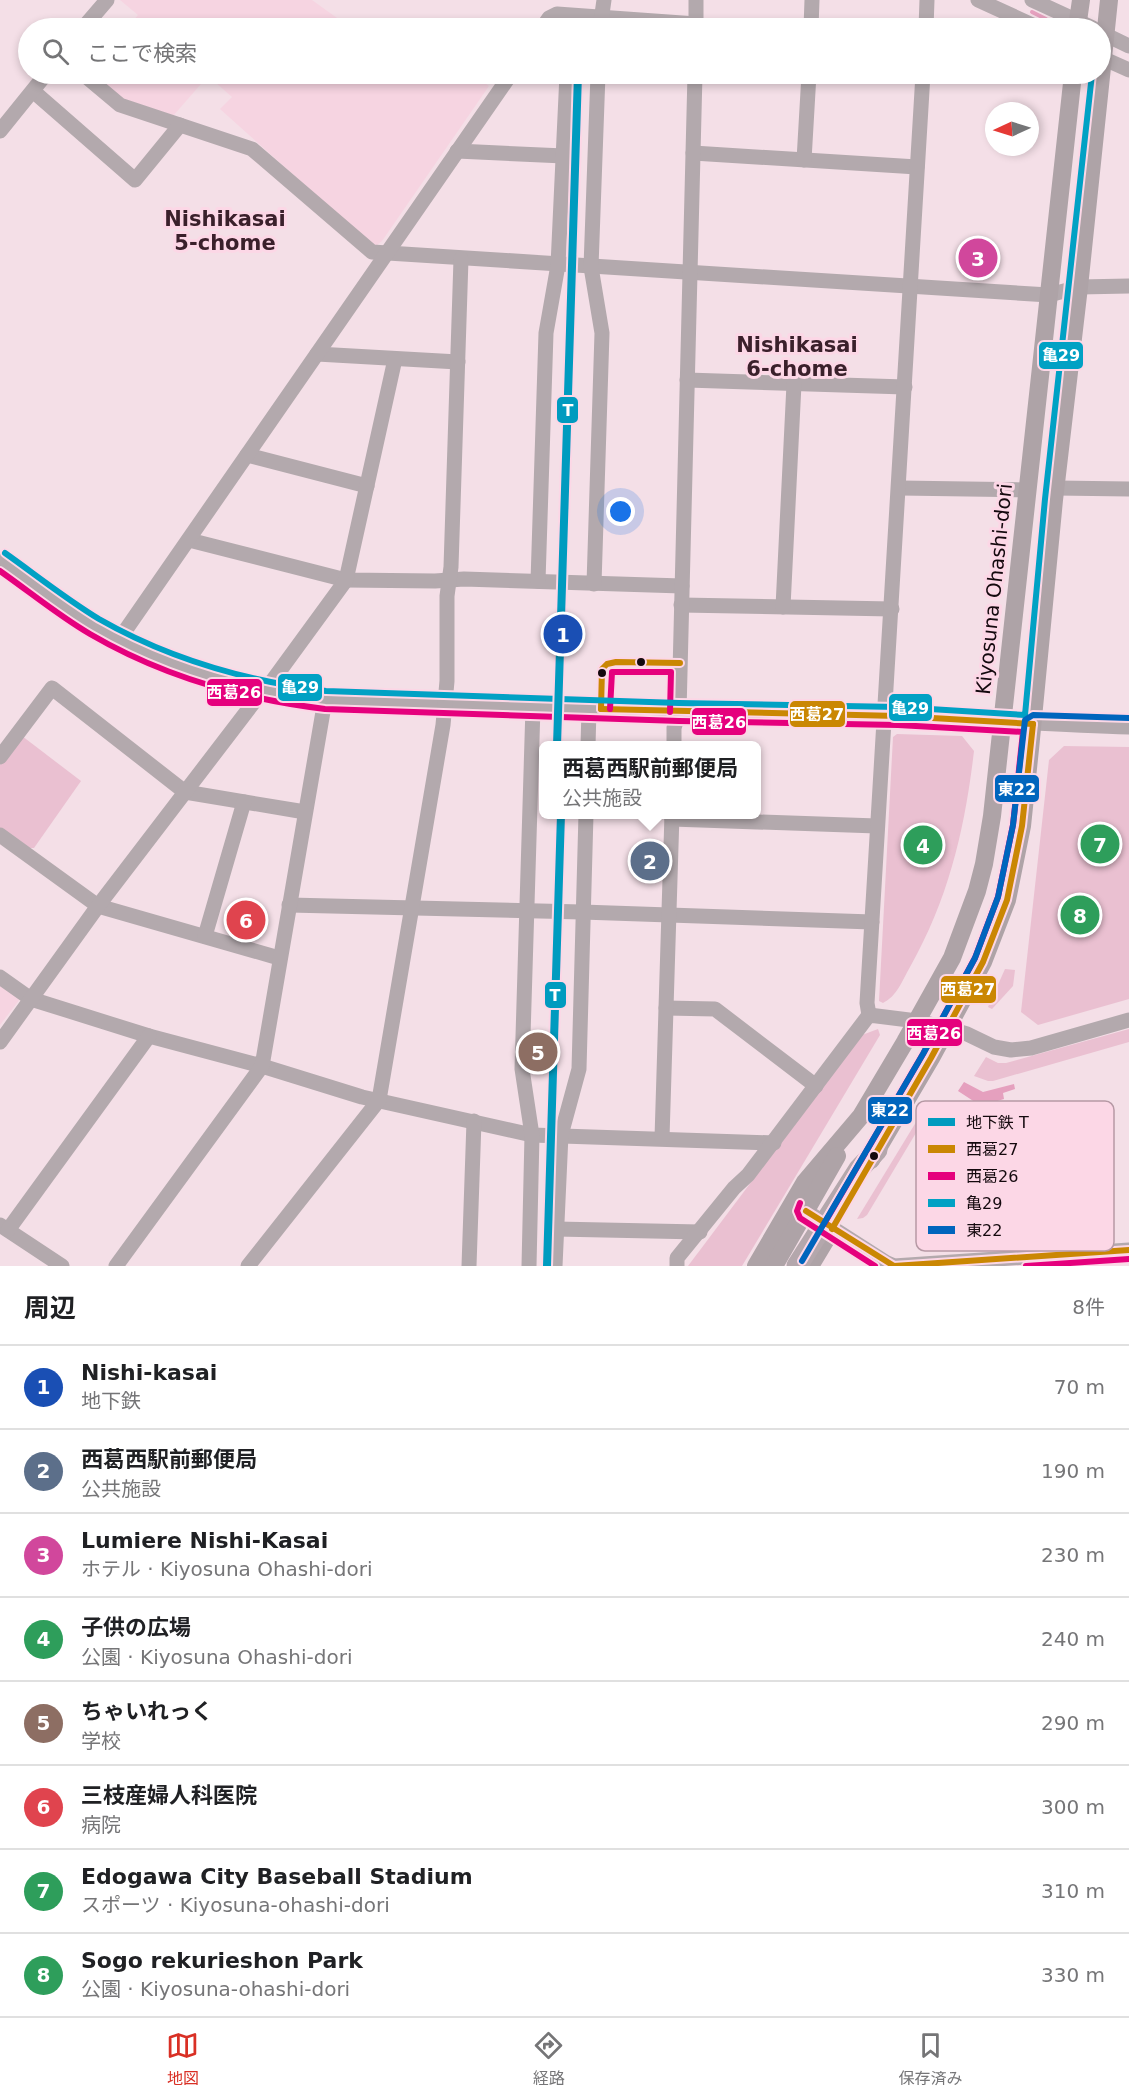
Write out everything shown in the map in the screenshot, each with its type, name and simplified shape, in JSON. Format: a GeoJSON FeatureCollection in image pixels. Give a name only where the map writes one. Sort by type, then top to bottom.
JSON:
{"type":"FeatureCollection","features":[{"type":"Feature","properties":{"kind":"highway"},"geometry":{"type":"LineString","coordinates":[[797,1266],[828,1226],[859,1169],[877,1149]]}},
{"type":"Feature","properties":{"kind":"main road"},"geometry":{"type":"LineString","coordinates":[[1081,0],[1087,18]]}},
{"type":"Feature","properties":{"kind":"main road"},"geometry":{"type":"LineString","coordinates":[[1098,18],[1109,0]]}},
{"type":"Feature","properties":{"kind":"main road","name":"Kiyosuna Ohashi-dori"},"geometry":{"type":"LineString","coordinates":[[774,1266],[952,958],[977,891],[989,840],[1072,84]]}},
{"type":"Feature","properties":{"kind":"main road"},"geometry":{"type":"LineString","coordinates":[[877,1149],[983,962],[1007,900],[1022,826],[1099,84]]}},
{"type":"Feature","properties":{"kind":"main road","name":"Kiyosuna Ohashi-dori"},"geometry":{"type":"LineString","coordinates":[[756,1266],[805,1182],[861,1116]]}},
{"type":"Feature","properties":{"kind":"main road"},"geometry":{"type":"LineString","coordinates":[[810,1266],[828,1226]]}},
{"type":"Feature","properties":{"kind":"street"},"geometry":{"type":"LineString","coordinates":[[92,18],[107,0]]}},
{"type":"Feature","properties":{"kind":"street"},"geometry":{"type":"LineString","coordinates":[[601,18],[604,0]]}},
{"type":"Feature","properties":{"kind":"street"},"geometry":{"type":"LineString","coordinates":[[696,0],[696,18]]}},
{"type":"Feature","properties":{"kind":"street"},"geometry":{"type":"LineString","coordinates":[[811,18],[812,0]]}},
{"type":"Feature","properties":{"kind":"street"},"geometry":{"type":"LineString","coordinates":[[926,18],[927,0]]}},
{"type":"Feature","properties":{"kind":"street"},"geometry":{"type":"LineString","coordinates":[[978,0],[1017,18]]}},
{"type":"Feature","properties":{"kind":"street"},"geometry":{"type":"LineString","coordinates":[[1032,0],[1069,18]]}},
{"type":"Feature","properties":{"kind":"street"},"geometry":{"type":"LineString","coordinates":[[549,18],[556,14],[563,18]]}},
{"type":"Feature","properties":{"kind":"street"},"geometry":{"type":"LineString","coordinates":[[1111,38],[1129,46]]}},
{"type":"Feature","properties":{"kind":"street"},"geometry":{"type":"LineString","coordinates":[[1111,62],[1129,70]]}},
{"type":"Feature","properties":{"kind":"street"},"geometry":{"type":"LineString","coordinates":[[0,131],[38,84]]}},
{"type":"Feature","properties":{"kind":"street"},"geometry":{"type":"LineString","coordinates":[[95,84],[120,105],[252,149],[372,252],[1050,295],[1079,287],[1129,286]]}},
{"type":"Feature","properties":{"kind":"street"},"geometry":{"type":"LineString","coordinates":[[121,641],[127,628],[504,84]]}},
{"type":"Feature","properties":{"kind":"street"},"geometry":{"type":"LineString","coordinates":[[537,581],[546,333],[558,265],[567,84]]}},
{"type":"Feature","properties":{"kind":"street"},"geometry":{"type":"LineString","coordinates":[[594,584],[602,333],[591,267],[598,84]]}},
{"type":"Feature","properties":{"kind":"street"},"geometry":{"type":"LineString","coordinates":[[674,741],[674,728],[679,712],[694,84]]}},
{"type":"Feature","properties":{"kind":"street"},"geometry":{"type":"LineString","coordinates":[[804,160],[808,84]]}},
{"type":"Feature","properties":{"kind":"street"},"geometry":{"type":"LineString","coordinates":[[677,1266],[677,1258],[774,1143],[869,1015],[867,1003],[877,826],[900,488],[922,84]]}},
{"type":"Feature","properties":{"kind":"street"},"geometry":{"type":"LineString","coordinates":[[33,91],[135,180],[180,125]]}},
{"type":"Feature","properties":{"kind":"street"},"geometry":{"type":"LineString","coordinates":[[458,151],[564,156]]}},
{"type":"Feature","properties":{"kind":"street"},"geometry":{"type":"LineString","coordinates":[[693,153],[917,167]]}},
{"type":"Feature","properties":{"kind":"street"},"geometry":{"type":"LineString","coordinates":[[248,1266],[379,1100],[446,704],[447,596],[450,581],[461,259]]}},
{"type":"Feature","properties":{"kind":"street"},"geometry":{"type":"LineString","coordinates":[[317,354],[458,362]]}},
{"type":"Feature","properties":{"kind":"street"},"geometry":{"type":"LineString","coordinates":[[0,1042],[98,906],[346,580],[395,359]]}},
{"type":"Feature","properties":{"kind":"street"},"geometry":{"type":"LineString","coordinates":[[687,380],[905,387]]}},
{"type":"Feature","properties":{"kind":"street"},"geometry":{"type":"LineString","coordinates":[[783,607],[794,384]]}},
{"type":"Feature","properties":{"kind":"street"},"geometry":{"type":"LineString","coordinates":[[247,455],[367,486]]}},
{"type":"Feature","properties":{"kind":"street"},"geometry":{"type":"LineString","coordinates":[[900,488],[1027,490]]}},
{"type":"Feature","properties":{"kind":"street"},"geometry":{"type":"LineString","coordinates":[[1056,488],[1129,489]]}},
{"type":"Feature","properties":{"kind":"street"},"geometry":{"type":"LineString","coordinates":[[189,540],[346,580],[537,581],[682,586]]}},
{"type":"Feature","properties":{"kind":"street"},"geometry":{"type":"LineString","coordinates":[[0,560],[93,625],[121,641],[198,673],[263,691],[324,700],[679,712],[884,716],[1129,727]]}},
{"type":"Feature","properties":{"kind":"street"},"geometry":{"type":"LineString","coordinates":[[681,605],[892,609]]}},
{"type":"Feature","properties":{"kind":"street"},"geometry":{"type":"LineString","coordinates":[[0,757],[52,688],[185,792],[305,812]]}},
{"type":"Feature","properties":{"kind":"street"},"geometry":{"type":"LineString","coordinates":[[116,1266],[262,1066],[324,700]]}},
{"type":"Feature","properties":{"kind":"street"},"geometry":{"type":"LineString","coordinates":[[529,1266],[532,1135],[522,1069],[533,707]]}},
{"type":"Feature","properties":{"kind":"street"},"geometry":{"type":"LineString","coordinates":[[588,741],[590,709]]}},
{"type":"Feature","properties":{"kind":"street"},"geometry":{"type":"LineString","coordinates":[[205,936],[244,802]]}},
{"type":"Feature","properties":{"kind":"street"},"geometry":{"type":"LineString","coordinates":[[555,1266],[561,1135],[579,1069],[586,819]]}},
{"type":"Feature","properties":{"kind":"street"},"geometry":{"type":"LineString","coordinates":[[662,1138],[672,819]]}},
{"type":"Feature","properties":{"kind":"street"},"geometry":{"type":"LineString","coordinates":[[718,819],[877,826]]}},
{"type":"Feature","properties":{"kind":"street"},"geometry":{"type":"LineString","coordinates":[[0,835],[98,906],[279,958]]}},
{"type":"Feature","properties":{"kind":"street"},"geometry":{"type":"LineString","coordinates":[[289,905],[527,910],[872,922]]}},
{"type":"Feature","properties":{"kind":"street"},"geometry":{"type":"LineString","coordinates":[[0,977],[31,999],[149,1036],[362,1096],[532,1135],[774,1143]]}},
{"type":"Feature","properties":{"kind":"street"},"geometry":{"type":"LineString","coordinates":[[666,1008],[715,1009],[816,1086]]}},
{"type":"Feature","properties":{"kind":"street"},"geometry":{"type":"LineString","coordinates":[[869,1015],[917,1021],[947,1028],[967,1034],[994,1047],[1011,1050],[1031,1048],[1129,1020]]}},
{"type":"Feature","properties":{"kind":"street"},"geometry":{"type":"LineString","coordinates":[[62,1266],[4,1228],[149,1036]]}},
{"type":"Feature","properties":{"kind":"street"},"geometry":{"type":"LineString","coordinates":[[469,1266],[474,1121]]}},
{"type":"Feature","properties":{"kind":"street"},"geometry":{"type":"LineString","coordinates":[[806,1211],[894,1266],[1129,1250]]}},
{"type":"Feature","properties":{"kind":"street"},"geometry":{"type":"LineString","coordinates":[[556,1229],[700,1232]]}},
{"type":"Feature","properties":{"kind":"shaded area"},"geometry":{"type":"Polygon","coordinates":[[[120,0],[312,0],[337,18],[135,18],[138,15],[120,0]]]}},
{"type":"Feature","properties":{"kind":"shaded area"},"geometry":{"type":"Polygon","coordinates":[[[104,84],[201,84],[173,116],[123,100],[104,84]]]}},
{"type":"Feature","properties":{"kind":"shaded area"},"geometry":{"type":"Polygon","coordinates":[[[217,84],[486,84],[489,86],[382,241],[376,246],[372,245],[220,109],[232,97],[217,84]]]}},
{"type":"Feature","properties":{"kind":"shaded area"},"geometry":{"type":"Polygon","coordinates":[[[897,734],[962,736],[974,751],[966,808],[945,889],[924,941],[902,983],[896,992],[883,1003],[879,1001],[893,737],[897,734]]]}},
{"type":"Feature","properties":{"kind":"shaded area"},"geometry":{"type":"Polygon","coordinates":[[[22,736],[81,781],[34,848],[27,848],[0,830],[0,765],[22,736]]]}},
{"type":"Feature","properties":{"kind":"shaded area"},"geometry":{"type":"Polygon","coordinates":[[[1064,746],[1129,747],[1129,999],[1038,1025],[1021,1012],[1049,760],[1064,746]]]}},
{"type":"Feature","properties":{"kind":"shaded area"},"geometry":{"type":"Polygon","coordinates":[[[1005,969],[1015,970],[1013,986],[992,1009],[988,1007],[1005,969]]]}},
{"type":"Feature","properties":{"kind":"shaded area"},"geometry":{"type":"Polygon","coordinates":[[[0,985],[20,999],[0,1025],[0,985]]]}},
{"type":"Feature","properties":{"kind":"shaded area"},"geometry":{"type":"Polygon","coordinates":[[[878,1029],[880,1035],[742,1266],[688,1266],[862,1035],[878,1029]]]}},
{"type":"Feature","properties":{"kind":"shaded area"},"geometry":{"type":"Polygon","coordinates":[[[1129,1029],[1129,1042],[993,1081],[974,1076],[986,1057],[998,1063],[1006,1063],[1129,1029]]]}},
{"type":"Feature","properties":{"kind":"shaded area"},"geometry":{"type":"Polygon","coordinates":[[[964,1082],[983,1092],[1014,1084],[1015,1089],[1003,1093],[1004,1099],[997,1101],[973,1101],[958,1091],[964,1082]]]}},
{"type":"Feature","properties":{"kind":"shaded area"},"geometry":{"type":"Polygon","coordinates":[[[916,1122],[916,1133],[867,1215],[857,1219],[916,1122]]]}},
{"type":"Feature","properties":{"kind":"waterway"},"geometry":{"type":"LineString","coordinates":[[1032,12],[1044,18]]}},
{"type":"Feature","properties":{"kind":"metro line","name":"T"},"geometry":{"type":"LineString","coordinates":[[557,741],[578,84]]}},
{"type":"Feature","properties":{"kind":"metro line","name":"T"},"geometry":{"type":"LineString","coordinates":[[547,1266],[561,819]]}},
{"type":"Feature","properties":{"kind":"transit line","name":"亀29"},"geometry":{"type":"LineString","coordinates":[[5,553],[99,619],[153,646],[209,666],[296,687],[326,691],[679,703],[898,707],[1025,715],[1045,499],[1091,84]]}},
{"type":"Feature","properties":{"kind":"transit line","name":"西葛26"},"geometry":{"type":"LineString","coordinates":[[0,571],[78,627],[145,662],[203,684],[294,705],[325,709],[679,721],[898,725],[1023,732],[1013,825],[998,897],[975,958],[923,1054],[824,1224]]}},
{"type":"Feature","properties":{"kind":"transit line","name":"西葛27"},"geometry":{"type":"LineString","coordinates":[[601,709],[602,669],[607,664],[616,662],[680,663]]}},
{"type":"Feature","properties":{"kind":"transit line","name":"西葛26"},"geometry":{"type":"LineString","coordinates":[[610,709],[612,672],[671,672],[670,712]]}},
{"type":"Feature","properties":{"kind":"transit line","name":"西葛27"},"geometry":{"type":"LineString","coordinates":[[601,709],[898,716],[1033,724]]}},
{"type":"Feature","properties":{"kind":"transit line","name":"東22"},"geometry":{"type":"LineString","coordinates":[[802,1261],[923,1054],[975,958],[998,897],[1013,825],[1025,720],[1033,715],[1129,718]]}},
{"type":"Feature","properties":{"kind":"transit line","name":"西葛27"},"geometry":{"type":"LineString","coordinates":[[832,1229],[931,1058],[983,962],[1007,900],[1022,826],[1033,724]]}},
{"type":"Feature","properties":{"kind":"transit line","name":"西葛26"},"geometry":{"type":"LineString","coordinates":[[800,1203],[797,1211],[800,1218],[875,1266]]}},
{"type":"Feature","properties":{"kind":"transit line","name":"西葛27"},"geometry":{"type":"LineString","coordinates":[[806,1211],[894,1266],[1129,1250]]}},
{"type":"Feature","properties":{"kind":"transit line","name":"西葛26"},"geometry":{"type":"LineString","coordinates":[[1026,1266],[1129,1259]]}},
{"type":"Feature","properties":{"kind":"place","name":"Lumiere Nishi-Kasai"},"geometry":{"type":"Point","coordinates":[978,258]}},
{"type":"Feature","properties":{"kind":"place","name":"Nishi-kasai"},"geometry":{"type":"Point","coordinates":[563,634]}},
{"type":"Feature","properties":{"kind":"place","name":"Edogawa City Baseball Stadium"},"geometry":{"type":"Point","coordinates":[1100,844]}},
{"type":"Feature","properties":{"kind":"place","name":"子供の広場"},"geometry":{"type":"Point","coordinates":[923,845]}},
{"type":"Feature","properties":{"kind":"place","name":"西葛西駅前郵便局"},"geometry":{"type":"Point","coordinates":[650,861]}},
{"type":"Feature","properties":{"kind":"place","name":"Sogo rekurieshon Park"},"geometry":{"type":"Point","coordinates":[1080,915]}},
{"type":"Feature","properties":{"kind":"place","name":"三枝産婦人科医院"},"geometry":{"type":"Point","coordinates":[246,920]}},
{"type":"Feature","properties":{"kind":"place","name":"ちゃいれっく"},"geometry":{"type":"Point","coordinates":[538,1052]}},
{"type":"Feature","properties":{"kind":"district","name":"Nishikasai 5-chome"},"geometry":{"type":"Point","coordinates":[225,231]}},
{"type":"Feature","properties":{"kind":"district","name":"Nishikasai 6-chome"},"geometry":{"type":"Point","coordinates":[797,357]}}]}
